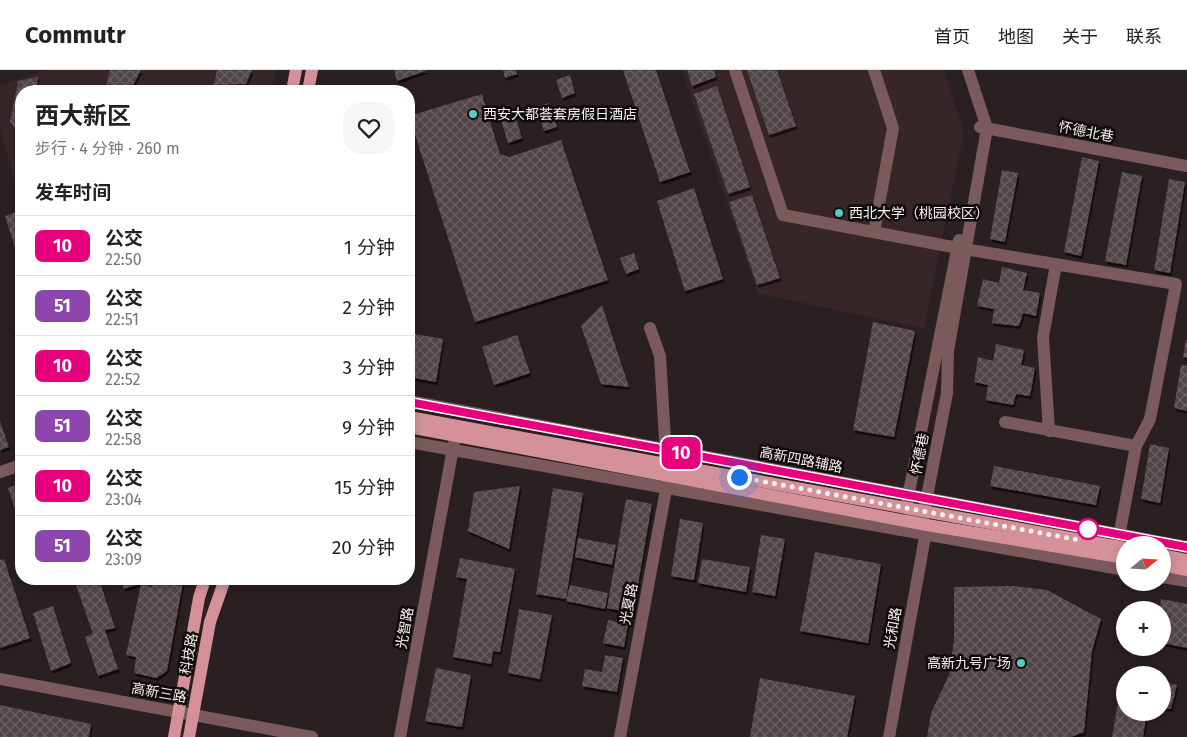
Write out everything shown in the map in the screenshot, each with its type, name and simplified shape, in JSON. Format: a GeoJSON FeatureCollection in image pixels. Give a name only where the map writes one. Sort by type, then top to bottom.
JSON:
{"type":"FeatureCollection","features":[{"type":"Feature","properties":{"kind":"main road"},"geometry":{"type":"LineString","coordinates":[[293,85],[296,70]]}},
{"type":"Feature","properties":{"kind":"main road"},"geometry":{"type":"LineString","coordinates":[[309,85],[312,70]]}},
{"type":"Feature","properties":{"kind":"main road"},"geometry":{"type":"LineString","coordinates":[[415,418],[667,476],[907,502],[1116,542]]}},
{"type":"Feature","properties":{"kind":"main road"},"geometry":{"type":"LineString","coordinates":[[415,428],[667,476],[926,529],[1116,557]]}},
{"type":"Feature","properties":{"kind":"main road"},"geometry":{"type":"LineString","coordinates":[[1171,557],[1187,560]]}},
{"type":"Feature","properties":{"kind":"main road"},"geometry":{"type":"LineString","coordinates":[[1171,567],[1187,570]]}},
{"type":"Feature","properties":{"kind":"main road","name":"科技路"},"geometry":{"type":"LineString","coordinates":[[174,737],[199,598],[203,585]]}},
{"type":"Feature","properties":{"kind":"main road","name":"科技路"},"geometry":{"type":"LineString","coordinates":[[189,737],[210,622],[223,585]]}},
{"type":"Feature","properties":{"kind":"street"},"geometry":{"type":"LineString","coordinates":[[734,70],[783,215],[962,248],[1176,284],[1150,419],[1136,446],[1122,536]]}},
{"type":"Feature","properties":{"kind":"street"},"geometry":{"type":"LineString","coordinates":[[874,70],[893,128],[874,232]]}},
{"type":"Feature","properties":{"kind":"street","name":"怀德巷"},"geometry":{"type":"LineString","coordinates":[[961,70],[983,128]]}},
{"type":"Feature","properties":{"kind":"street","name":"怀德巷"},"geometry":{"type":"LineString","coordinates":[[926,529],[926,505],[946,392],[948,351],[962,248],[983,128],[968,70]]}},
{"type":"Feature","properties":{"kind":"street","name":"怀德北巷"},"geometry":{"type":"LineString","coordinates":[[983,128],[1187,166]]}},
{"type":"Feature","properties":{"kind":"street","name":"怀德巷"},"geometry":{"type":"LineString","coordinates":[[907,502],[962,248]]}},
{"type":"Feature","properties":{"kind":"street"},"geometry":{"type":"LineString","coordinates":[[1050,430],[1044,337],[1056,264]]}},
{"type":"Feature","properties":{"kind":"street","name":"光夏路"},"geometry":{"type":"LineString","coordinates":[[620,737],[667,476],[660,356],[650,328]]}},
{"type":"Feature","properties":{"kind":"street","name":"高新四路辅路"},"geometry":{"type":"LineString","coordinates":[[415,403],[666,450],[907,502]]}},
{"type":"Feature","properties":{"kind":"street"},"geometry":{"type":"LineString","coordinates":[[1005,422],[1136,446]]}},
{"type":"Feature","properties":{"kind":"street","name":"光智路"},"geometry":{"type":"LineString","coordinates":[[400,737],[455,436]]}},
{"type":"Feature","properties":{"kind":"street"},"geometry":{"type":"LineString","coordinates":[[415,443],[452,450],[667,476]]}},
{"type":"Feature","properties":{"kind":"street"},"geometry":{"type":"LineString","coordinates":[[0,472],[15,467]]}},
{"type":"Feature","properties":{"kind":"street"},"geometry":{"type":"LineString","coordinates":[[907,502],[926,529],[1116,568]]}},
{"type":"Feature","properties":{"kind":"street","name":"光和路"},"geometry":{"type":"LineString","coordinates":[[889,737],[926,529]]}},
{"type":"Feature","properties":{"kind":"street"},"geometry":{"type":"LineString","coordinates":[[1171,546],[1187,547]]}},
{"type":"Feature","properties":{"kind":"street"},"geometry":{"type":"LineString","coordinates":[[1171,578],[1187,581]]}},
{"type":"Feature","properties":{"kind":"street","name":"高新三路"},"geometry":{"type":"LineString","coordinates":[[0,679],[312,737]]}},
{"type":"Feature","properties":{"kind":"shaded area"},"geometry":{"type":"Polygon","coordinates":[[[47,70],[276,70],[272,85],[15,85],[15,182],[0,130],[0,85],[47,70]]]}},
{"type":"Feature","properties":{"kind":"shaded area","name":"西北大学（桃园校区）"},"geometry":{"type":"Polygon","coordinates":[[[682,70],[944,70],[964,132],[924,328],[758,294],[682,70]]]}},
{"type":"Feature","properties":{"kind":"building"},"geometry":{"type":"Polygon","coordinates":[[[110,70],[141,70],[133,85],[106,85],[110,70]]]}},
{"type":"Feature","properties":{"kind":"building"},"geometry":{"type":"Polygon","coordinates":[[[217,70],[252,70],[246,84],[214,85],[217,70]]]}},
{"type":"Feature","properties":{"kind":"building"},"geometry":{"type":"Polygon","coordinates":[[[394,70],[428,70],[397,81],[394,70]]]}},
{"type":"Feature","properties":{"kind":"building"},"geometry":{"type":"Polygon","coordinates":[[[503,70],[516,70],[517,74],[505,78],[503,70]]]}},
{"type":"Feature","properties":{"kind":"building"},"geometry":{"type":"Polygon","coordinates":[[[623,70],[656,70],[690,172],[660,182],[623,70]]]}},
{"type":"Feature","properties":{"kind":"building"},"geometry":{"type":"Polygon","coordinates":[[[687,70],[714,70],[716,77],[692,86],[687,70]]]}},
{"type":"Feature","properties":{"kind":"building"},"geometry":{"type":"Polygon","coordinates":[[[747,70],[777,70],[796,126],[769,135],[747,70]]]}},
{"type":"Feature","properties":{"kind":"building"},"geometry":{"type":"Polygon","coordinates":[[[570,75],[575,93],[562,98],[556,80],[570,75]]]}},
{"type":"Feature","properties":{"kind":"building"},"geometry":{"type":"Polygon","coordinates":[[[38,77],[37,85],[17,85],[18,81],[38,77]]]}},
{"type":"Feature","properties":{"kind":"building"},"geometry":{"type":"Polygon","coordinates":[[[717,86],[750,187],[728,194],[694,94],[717,86]]]}},
{"type":"Feature","properties":{"kind":"building"},"geometry":{"type":"Polygon","coordinates":[[[482,94],[500,154],[509,157],[561,140],[608,280],[475,322],[415,135],[415,114],[482,94]]]}},
{"type":"Feature","properties":{"kind":"building"},"geometry":{"type":"Polygon","coordinates":[[[15,96],[15,128],[10,122],[15,96]]]}},
{"type":"Feature","properties":{"kind":"building"},"geometry":{"type":"Polygon","coordinates":[[[549,103],[557,127],[544,131],[536,107],[549,103]]]}},
{"type":"Feature","properties":{"kind":"building"},"geometry":{"type":"Polygon","coordinates":[[[515,115],[522,138],[508,143],[501,120],[515,115]]]}},
{"type":"Feature","properties":{"kind":"building"},"geometry":{"type":"Polygon","coordinates":[[[1082,157],[1099,161],[1081,256],[1064,252],[1082,157]]]}},
{"type":"Feature","properties":{"kind":"building"},"geometry":{"type":"Polygon","coordinates":[[[1002,170],[1018,173],[1005,242],[990,239],[1002,170]]]}},
{"type":"Feature","properties":{"kind":"building"},"geometry":{"type":"Polygon","coordinates":[[[1122,172],[1142,176],[1126,265],[1105,261],[1122,172]]]}},
{"type":"Feature","properties":{"kind":"building"},"geometry":{"type":"Polygon","coordinates":[[[1169,179],[1185,182],[1170,273],[1154,270],[1169,179]]]}},
{"type":"Feature","properties":{"kind":"building"},"geometry":{"type":"Polygon","coordinates":[[[694,188],[723,279],[685,291],[657,201],[694,188]]]}},
{"type":"Feature","properties":{"kind":"building"},"geometry":{"type":"Polygon","coordinates":[[[752,195],[780,278],[757,285],[729,202],[752,195]]]}},
{"type":"Feature","properties":{"kind":"building"},"geometry":{"type":"Polygon","coordinates":[[[15,212],[15,247],[5,216],[15,212]]]}},
{"type":"Feature","properties":{"kind":"building"},"geometry":{"type":"Polygon","coordinates":[[[634,253],[639,269],[626,274],[620,258],[634,253]]]}},
{"type":"Feature","properties":{"kind":"building"},"geometry":{"type":"Polygon","coordinates":[[[1002,267],[1027,273],[1023,290],[1040,293],[1036,316],[1023,313],[1019,326],[992,323],[994,309],[977,306],[983,279],[999,283],[1002,267]]]}},
{"type":"Feature","properties":{"kind":"building"},"geometry":{"type":"Polygon","coordinates":[[[602,305],[629,387],[601,384],[581,326],[602,305]]]}},
{"type":"Feature","properties":{"kind":"building"},"geometry":{"type":"Polygon","coordinates":[[[873,322],[915,331],[894,437],[853,430],[873,322]]]}},
{"type":"Feature","properties":{"kind":"building"},"geometry":{"type":"Polygon","coordinates":[[[415,334],[443,339],[436,382],[415,378],[415,334]]]}},
{"type":"Feature","properties":{"kind":"building"},"geometry":{"type":"Polygon","coordinates":[[[517,335],[530,373],[494,385],[482,347],[517,335]]]}},
{"type":"Feature","properties":{"kind":"building"},"geometry":{"type":"Polygon","coordinates":[[[1187,340],[1187,358],[1183,357],[1187,340]]]}},
{"type":"Feature","properties":{"kind":"building"},"geometry":{"type":"Polygon","coordinates":[[[996,344],[1024,350],[1021,365],[1035,368],[1030,396],[1016,394],[1013,405],[986,400],[988,385],[974,382],[978,357],[993,361],[996,344]]]}},
{"type":"Feature","properties":{"kind":"building"},"geometry":{"type":"Polygon","coordinates":[[[1181,365],[1187,366],[1187,411],[1174,408],[1181,365]]]}},
{"type":"Feature","properties":{"kind":"building"},"geometry":{"type":"Polygon","coordinates":[[[0,421],[9,447],[0,450],[0,421]]]}},
{"type":"Feature","properties":{"kind":"building"},"geometry":{"type":"Polygon","coordinates":[[[1150,444],[1169,448],[1160,503],[1141,499],[1150,444]]]}},
{"type":"Feature","properties":{"kind":"building"},"geometry":{"type":"Polygon","coordinates":[[[994,466],[1100,486],[1096,505],[990,486],[994,466]]]}},
{"type":"Feature","properties":{"kind":"building"},"geometry":{"type":"Polygon","coordinates":[[[15,485],[15,509],[8,488],[15,485]]]}},
{"type":"Feature","properties":{"kind":"building"},"geometry":{"type":"Polygon","coordinates":[[[520,486],[509,549],[468,531],[474,492],[520,486]]]}},
{"type":"Feature","properties":{"kind":"building"},"geometry":{"type":"Polygon","coordinates":[[[553,488],[583,493],[566,599],[536,594],[553,488]]]}},
{"type":"Feature","properties":{"kind":"building"},"geometry":{"type":"Polygon","coordinates":[[[626,499],[652,504],[633,613],[607,608],[626,499]]]}},
{"type":"Feature","properties":{"kind":"building"},"geometry":{"type":"Polygon","coordinates":[[[680,519],[703,523],[694,580],[671,576],[680,519]]]}},
{"type":"Feature","properties":{"kind":"building"},"geometry":{"type":"Polygon","coordinates":[[[761,535],[785,539],[775,596],[752,592],[761,535]]]}},
{"type":"Feature","properties":{"kind":"building"},"geometry":{"type":"Polygon","coordinates":[[[578,538],[616,545],[612,565],[575,557],[578,538]]]}},
{"type":"Feature","properties":{"kind":"building"},"geometry":{"type":"Polygon","coordinates":[[[815,552],[881,564],[868,643],[800,631],[815,552]]]}},
{"type":"Feature","properties":{"kind":"building"},"geometry":{"type":"Polygon","coordinates":[[[460,558],[515,569],[500,652],[493,651],[491,664],[453,657],[467,579],[456,577],[460,558]]]}},
{"type":"Feature","properties":{"kind":"building"},"geometry":{"type":"Polygon","coordinates":[[[4,559],[30,638],[0,648],[0,560],[4,559]]]}},
{"type":"Feature","properties":{"kind":"building"},"geometry":{"type":"Polygon","coordinates":[[[702,559],[750,567],[746,592],[698,583],[702,559]]]}},
{"type":"Feature","properties":{"kind":"building"},"geometry":{"type":"Polygon","coordinates":[[[76,585],[101,585],[115,628],[105,630],[118,669],[98,676],[85,637],[93,634],[76,585]]]}},
{"type":"Feature","properties":{"kind":"building"},"geometry":{"type":"Polygon","coordinates":[[[123,585],[136,585],[124,589],[123,585]]]}},
{"type":"Feature","properties":{"kind":"building"},"geometry":{"type":"Polygon","coordinates":[[[141,585],[152,587],[152,585],[182,585],[167,671],[156,678],[134,673],[136,657],[126,655],[141,585]]]}},
{"type":"Feature","properties":{"kind":"building"},"geometry":{"type":"Polygon","coordinates":[[[570,585],[608,593],[605,609],[566,601],[570,585]]]}},
{"type":"Feature","properties":{"kind":"building","name":"高新九号广场"},"geometry":{"type":"Polygon","coordinates":[[[1013,586],[1047,590],[1101,619],[1092,651],[1084,732],[1071,737],[927,737],[931,713],[949,675],[954,640],[954,587],[1013,586]]]}},
{"type":"Feature","properties":{"kind":"building"},"geometry":{"type":"Polygon","coordinates":[[[1161,599],[1187,604],[1187,648],[1171,645],[1171,601],[1161,601],[1161,599]]]}},
{"type":"Feature","properties":{"kind":"building"},"geometry":{"type":"Polygon","coordinates":[[[53,606],[71,663],[51,671],[33,613],[53,606]]]}},
{"type":"Feature","properties":{"kind":"building"},"geometry":{"type":"Polygon","coordinates":[[[519,609],[552,615],[540,679],[508,673],[519,609]]]}},
{"type":"Feature","properties":{"kind":"building"},"geometry":{"type":"Polygon","coordinates":[[[608,620],[628,624],[624,647],[603,643],[608,620]]]}},
{"type":"Feature","properties":{"kind":"building"},"geometry":{"type":"Polygon","coordinates":[[[605,655],[623,658],[617,692],[582,686],[585,669],[602,672],[605,655]]]}},
{"type":"Feature","properties":{"kind":"building"},"geometry":{"type":"Polygon","coordinates":[[[436,668],[471,675],[462,727],[425,721],[436,668]]]}},
{"type":"Feature","properties":{"kind":"building"},"geometry":{"type":"Polygon","coordinates":[[[760,678],[855,696],[847,737],[750,737],[760,678]]]}},
{"type":"Feature","properties":{"kind":"building"},"geometry":{"type":"Polygon","coordinates":[[[1171,684],[1177,685],[1171,709],[1171,684]]]}},
{"type":"Feature","properties":{"kind":"building"},"geometry":{"type":"Polygon","coordinates":[[[0,705],[91,724],[89,737],[0,737],[0,705]]]}},
{"type":"Feature","properties":{"kind":"building"},"geometry":{"type":"Polygon","coordinates":[[[1116,714],[1116,721],[1146,721],[1143,737],[1112,737],[1116,714]]]}},
{"type":"Feature","properties":{"kind":"bus line","name":"10"},"geometry":{"type":"LineString","coordinates":[[415,403],[1187,547]]}},
{"type":"Feature","properties":{"kind":"place","name":"西安大都荟套房假日酒店"},"geometry":{"type":"Point","coordinates":[473,114]}},
{"type":"Feature","properties":{"kind":"place","name":"西北大学（桃园校区）"},"geometry":{"type":"Point","coordinates":[839,213]}},
{"type":"Feature","properties":{"kind":"place","name":"高新九号广场"},"geometry":{"type":"Point","coordinates":[1021,663]}},
{"type":"Feature","properties":{"kind":"route"},"geometry":{"type":"LineString","coordinates":[[739,477],[1079,540],[1088,529]]}}]}
